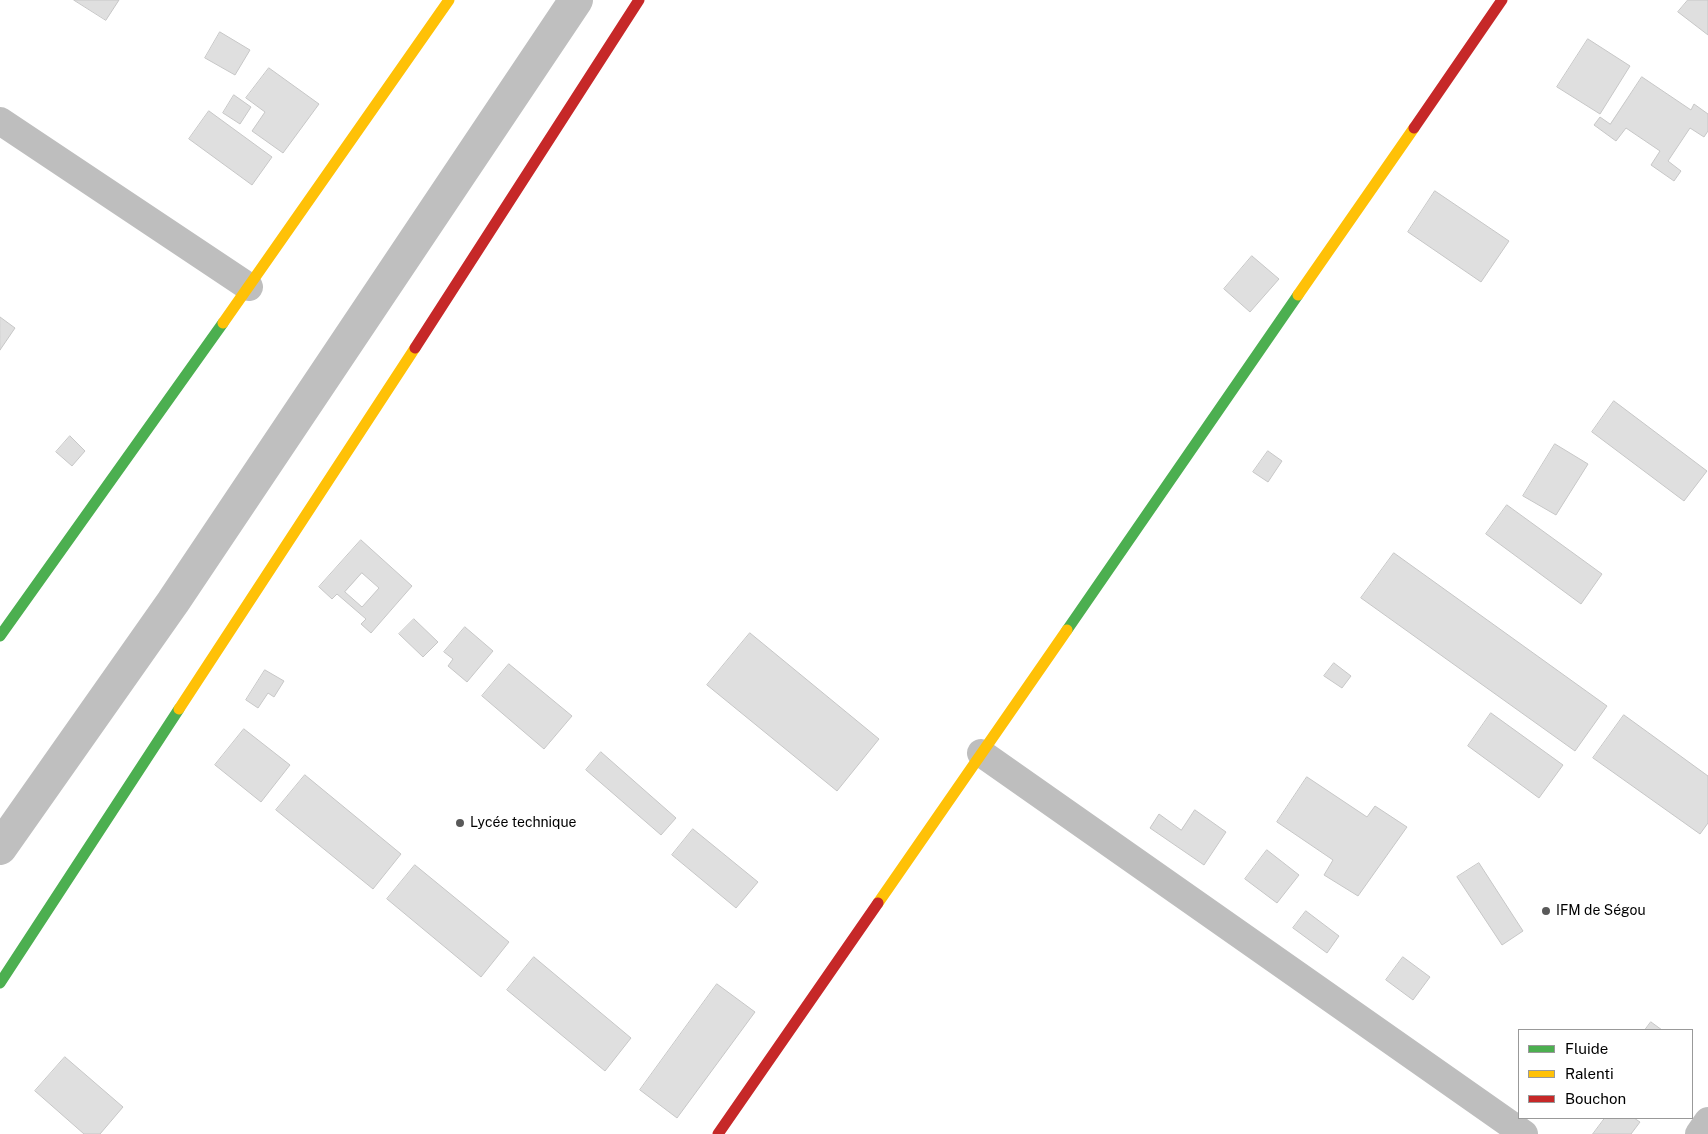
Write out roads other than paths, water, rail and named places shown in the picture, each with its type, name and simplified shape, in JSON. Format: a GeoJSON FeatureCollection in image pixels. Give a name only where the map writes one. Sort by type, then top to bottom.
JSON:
{"type":"FeatureCollection","features":[{"type":"Feature","properties":{"kind":"street"},"geometry":{"type":"LineString","coordinates":[[0,636],[249,287],[449,0]]}},
{"type":"Feature","properties":{"kind":"street"},"geometry":{"type":"LineString","coordinates":[[0,983],[417,345],[639,0]]}},
{"type":"Feature","properties":{"kind":"street"},"geometry":{"type":"LineString","coordinates":[[718,1134],[1502,0]]}},
{"type":"Feature","properties":{"kind":"street"},"geometry":{"type":"LineString","coordinates":[[0,121],[249,287]]}},
{"type":"Feature","properties":{"kind":"street"},"geometry":{"type":"LineString","coordinates":[[981,753],[1524,1134]]}},
{"type":"Feature","properties":{"kind":"street"},"geometry":{"type":"LineString","coordinates":[[1699,1134],[1708,1121]]}},
{"type":"Feature","properties":{"kind":"waterway"},"geometry":{"type":"LineString","coordinates":[[0,848],[173,602],[576,0]]}},
{"type":"Feature","properties":{"kind":"place","name":"Lycée technique"},"geometry":{"type":"Point","coordinates":[460,823]}},
{"type":"Feature","properties":{"kind":"place","name":"IFM de Ségou"},"geometry":{"type":"Point","coordinates":[1546,911]}}]}
